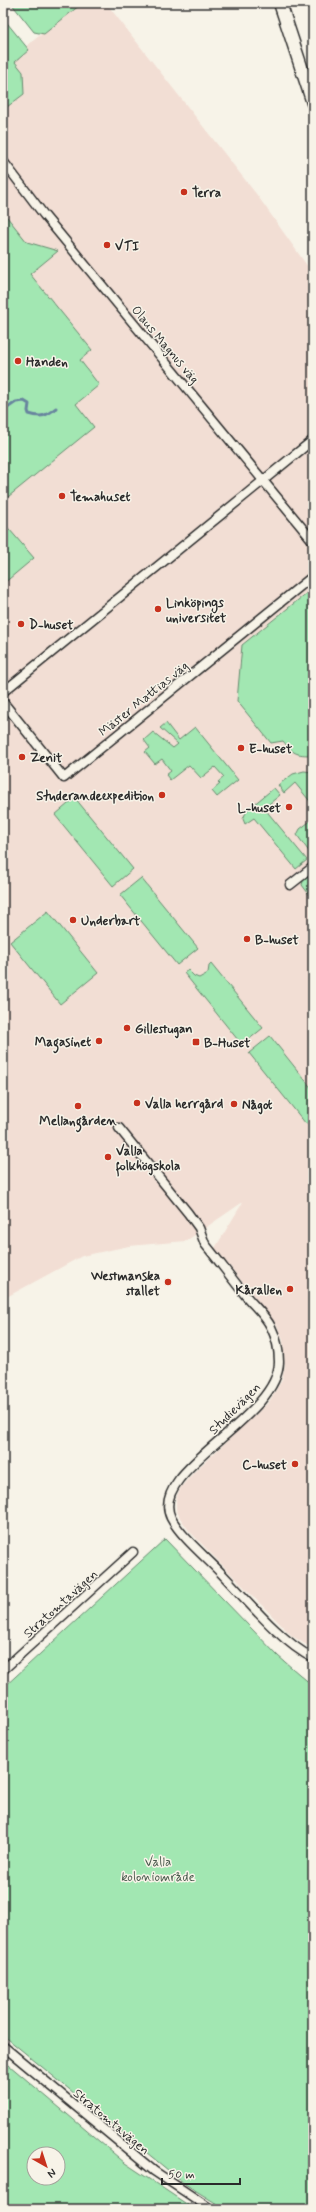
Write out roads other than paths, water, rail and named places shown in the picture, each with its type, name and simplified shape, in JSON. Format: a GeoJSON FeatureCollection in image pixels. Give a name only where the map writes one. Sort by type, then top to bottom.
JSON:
{"type":"FeatureCollection","features":[{"type":"Feature","properties":{"kind":"main road"},"geometry":{"type":"LineString","coordinates":[[280,3],[313,103]]}},
{"type":"Feature","properties":{"kind":"street","name":"Olaus Magnus väg"},"geometry":{"type":"LineString","coordinates":[[3,161],[44,215],[313,540]]}},
{"type":"Feature","properties":{"kind":"street"},"geometry":{"type":"LineString","coordinates":[[3,692],[313,440]]}},
{"type":"Feature","properties":{"kind":"street","name":"Mäster Mattias väg"},"geometry":{"type":"LineString","coordinates":[[3,702],[64,778],[313,576]]}},
{"type":"Feature","properties":{"kind":"street"},"geometry":{"type":"LineString","coordinates":[[290,885],[313,867]]}},
{"type":"Feature","properties":{"kind":"street","name":"Studievägen"},"geometry":{"type":"LineString","coordinates":[[119,1128],[199,1228],[205,1244],[270,1326],[277,1346],[278,1372],[270,1390],[258,1406],[180,1477],[170,1494],[168,1502],[171,1518],[197,1548],[287,1640],[313,1658]]}},
{"type":"Feature","properties":{"kind":"street","name":"Stratomtavägen"},"geometry":{"type":"LineString","coordinates":[[3,1670],[133,1552]]}},
{"type":"Feature","properties":{"kind":"street","name":"Stratomtavägen"},"geometry":{"type":"LineString","coordinates":[[3,2046],[154,2171],[211,2209]]}},
{"type":"Feature","properties":{"kind":"waterway"},"geometry":{"type":"LineString","coordinates":[[3,411],[16,402],[24,401],[29,404],[29,414],[33,415],[44,416],[56,408]]}},
{"type":"Feature","properties":{"kind":"place","name":"Terra"},"geometry":{"type":"Point","coordinates":[184,192]}},
{"type":"Feature","properties":{"kind":"place","name":"VTI"},"geometry":{"type":"Point","coordinates":[107,245]}},
{"type":"Feature","properties":{"kind":"place","name":"Handen"},"geometry":{"type":"Point","coordinates":[18,361]}},
{"type":"Feature","properties":{"kind":"place","name":"Temahuset"},"geometry":{"type":"Point","coordinates":[62,496]}},
{"type":"Feature","properties":{"kind":"place","name":"Linköpings universitet"},"geometry":{"type":"Point","coordinates":[158,609]}},
{"type":"Feature","properties":{"kind":"place","name":"D-huset"},"geometry":{"type":"Point","coordinates":[21,624]}},
{"type":"Feature","properties":{"kind":"place","name":"E-huset"},"geometry":{"type":"Point","coordinates":[241,748]}},
{"type":"Feature","properties":{"kind":"place","name":"Zenit"},"geometry":{"type":"Point","coordinates":[22,757]}},
{"type":"Feature","properties":{"kind":"place","name":"Studerandeexpedition"},"geometry":{"type":"Point","coordinates":[162,795]}},
{"type":"Feature","properties":{"kind":"place","name":"L-huset"},"geometry":{"type":"Point","coordinates":[289,807]}},
{"type":"Feature","properties":{"kind":"place","name":"Underbart"},"geometry":{"type":"Point","coordinates":[73,920]}},
{"type":"Feature","properties":{"kind":"place","name":"B-huset"},"geometry":{"type":"Point","coordinates":[247,939]}},
{"type":"Feature","properties":{"kind":"place","name":"Gillestugan"},"geometry":{"type":"Point","coordinates":[127,1028]}},
{"type":"Feature","properties":{"kind":"place","name":"Magasinet"},"geometry":{"type":"Point","coordinates":[99,1041]}},
{"type":"Feature","properties":{"kind":"place","name":"B-Huset"},"geometry":{"type":"Point","coordinates":[196,1042]}},
{"type":"Feature","properties":{"kind":"place","name":"Valla herrgård"},"geometry":{"type":"Point","coordinates":[137,1103]}},
{"type":"Feature","properties":{"kind":"place","name":"Något"},"geometry":{"type":"Point","coordinates":[234,1104]}},
{"type":"Feature","properties":{"kind":"place","name":"Mellangården"},"geometry":{"type":"Point","coordinates":[78,1106]}},
{"type":"Feature","properties":{"kind":"place","name":"Valla folkhögskola"},"geometry":{"type":"Point","coordinates":[108,1157]}},
{"type":"Feature","properties":{"kind":"place","name":"Westmanska stallet"},"geometry":{"type":"Point","coordinates":[168,1282]}},
{"type":"Feature","properties":{"kind":"place","name":"Kårallen"},"geometry":{"type":"Point","coordinates":[290,1289]}},
{"type":"Feature","properties":{"kind":"place","name":"C-huset"},"geometry":{"type":"Point","coordinates":[295,1464]}},
{"type":"Feature","properties":{"kind":"park label","name":"Valla koloniområde"},"geometry":{"type":"Point","coordinates":[158,1868]}}]}
